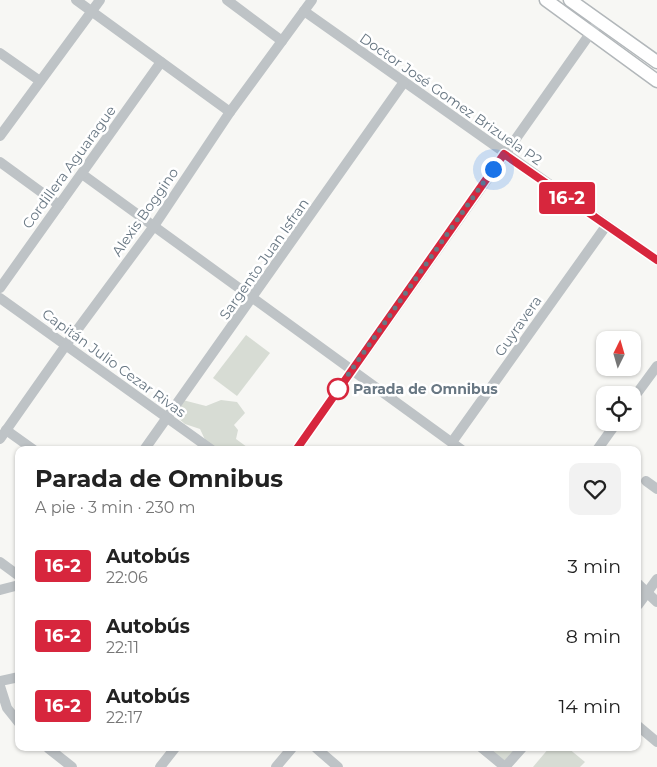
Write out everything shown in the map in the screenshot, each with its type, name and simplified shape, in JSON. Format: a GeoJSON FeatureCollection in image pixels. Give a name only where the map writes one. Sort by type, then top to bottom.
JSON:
{"type":"FeatureCollection","features":[{"type":"Feature","properties":{"kind":"main road"},"geometry":{"type":"LineString","coordinates":[[546,0],[657,81]]}},
{"type":"Feature","properties":{"kind":"main road"},"geometry":{"type":"LineString","coordinates":[[570,0],[598,21],[655,57]]}},
{"type":"Feature","properties":{"kind":"street"},"geometry":{"type":"LineString","coordinates":[[76,0],[230,112]]}},
{"type":"Feature","properties":{"kind":"street"},"geometry":{"type":"LineString","coordinates":[[0,136],[100,0]]}},
{"type":"Feature","properties":{"kind":"street"},"geometry":{"type":"LineString","coordinates":[[227,0],[282,41]]}},
{"type":"Feature","properties":{"kind":"street","name":"Alexis Boggino"},"geometry":{"type":"LineString","coordinates":[[3,434],[154,226],[230,112],[312,0]]}},
{"type":"Feature","properties":{"kind":"street","name":"Doctor José Gomez Brizuela P2"},"geometry":{"type":"LineString","coordinates":[[304,11],[606,226],[657,260]]}},
{"type":"Feature","properties":{"kind":"street"},"geometry":{"type":"LineString","coordinates":[[299,446],[598,21]]}},
{"type":"Feature","properties":{"kind":"street"},"geometry":{"type":"LineString","coordinates":[[0,54],[40,81]]}},
{"type":"Feature","properties":{"kind":"street","name":"Cordillera Aguarague"},"geometry":{"type":"LineString","coordinates":[[0,288],[161,62]]}},
{"type":"Feature","properties":{"kind":"street","name":"Sargento Juan Isfran"},"geometry":{"type":"LineString","coordinates":[[147,446],[168,419],[404,82]]}},
{"type":"Feature","properties":{"kind":"street"},"geometry":{"type":"LineString","coordinates":[[0,162],[59,205]]}},
{"type":"Feature","properties":{"kind":"street"},"geometry":{"type":"LineString","coordinates":[[82,174],[457,446]]}},
{"type":"Feature","properties":{"kind":"street","name":"Guyravera"},"geometry":{"type":"LineString","coordinates":[[452,442],[606,226]]}},
{"type":"Feature","properties":{"kind":"street","name":"Capitán Julio Cezar Rivas"},"geometry":{"type":"LineString","coordinates":[[0,298],[206,446]]}},
{"type":"Feature","properties":{"kind":"street"},"geometry":{"type":"LineString","coordinates":[[641,388],[657,366]]}},
{"type":"Feature","properties":{"kind":"street"},"geometry":{"type":"LineString","coordinates":[[600,446],[611,431]]}},
{"type":"Feature","properties":{"kind":"street"},"geometry":{"type":"LineString","coordinates":[[3,434],[26,446]]}},
{"type":"Feature","properties":{"kind":"street"},"geometry":{"type":"LineString","coordinates":[[646,481],[657,489]]}},
{"type":"Feature","properties":{"kind":"street"},"geometry":{"type":"LineString","coordinates":[[0,562],[15,573]]}},
{"type":"Feature","properties":{"kind":"street"},"geometry":{"type":"LineString","coordinates":[[641,600],[657,579]]}},
{"type":"Feature","properties":{"kind":"street"},"geometry":{"type":"LineString","coordinates":[[0,590],[15,586]]}},
{"type":"Feature","properties":{"kind":"street"},"geometry":{"type":"LineString","coordinates":[[641,587],[657,602]]}},
{"type":"Feature","properties":{"kind":"street"},"geometry":{"type":"LineString","coordinates":[[0,682],[15,678]]}},
{"type":"Feature","properties":{"kind":"street"},"geometry":{"type":"LineString","coordinates":[[0,686],[7,708],[15,718]]}},
{"type":"Feature","properties":{"kind":"street"},"geometry":{"type":"LineString","coordinates":[[641,729],[657,742]]}},
{"type":"Feature","properties":{"kind":"street"},"geometry":{"type":"LineString","coordinates":[[52,751],[70,766]]}},
{"type":"Feature","properties":{"kind":"street"},"geometry":{"type":"LineString","coordinates":[[160,767],[173,751]]}},
{"type":"Feature","properties":{"kind":"street"},"geometry":{"type":"LineString","coordinates":[[276,767],[289,751]]}},
{"type":"Feature","properties":{"kind":"street"},"geometry":{"type":"LineString","coordinates":[[319,751],[338,767]]}},
{"type":"Feature","properties":{"kind":"street"},"geometry":{"type":"LineString","coordinates":[[486,751],[505,767],[519,751]]}},
{"type":"Feature","properties":{"kind":"shaded area"},"geometry":{"type":"Polygon","coordinates":[[[246,335],[270,353],[237,396],[213,378],[246,335]]]}},
{"type":"Feature","properties":{"kind":"shaded area"},"geometry":{"type":"Polygon","coordinates":[[[175,398],[206,406],[221,400],[237,402],[245,413],[234,425],[238,430],[236,439],[246,446],[208,446],[200,429],[185,424],[171,412],[175,398]]]}},
{"type":"Feature","properties":{"kind":"shaded area"},"geometry":{"type":"Polygon","coordinates":[[[478,751],[513,751],[503,762],[488,759],[478,751]]]}},
{"type":"Feature","properties":{"kind":"shaded area"},"geometry":{"type":"Polygon","coordinates":[[[546,751],[572,751],[585,762],[580,767],[533,767],[546,751]]]}},
{"type":"Feature","properties":{"kind":"bus line","name":"16-2"},"geometry":{"type":"LineString","coordinates":[[299,446],[504,154],[657,260]]}},
{"type":"Feature","properties":{"kind":"place","name":"Parada de Omnibus"},"geometry":{"type":"Point","coordinates":[338,389]}},
{"type":"Feature","properties":{"kind":"route"},"geometry":{"type":"LineString","coordinates":[[338,389],[493,169]]}}]}
